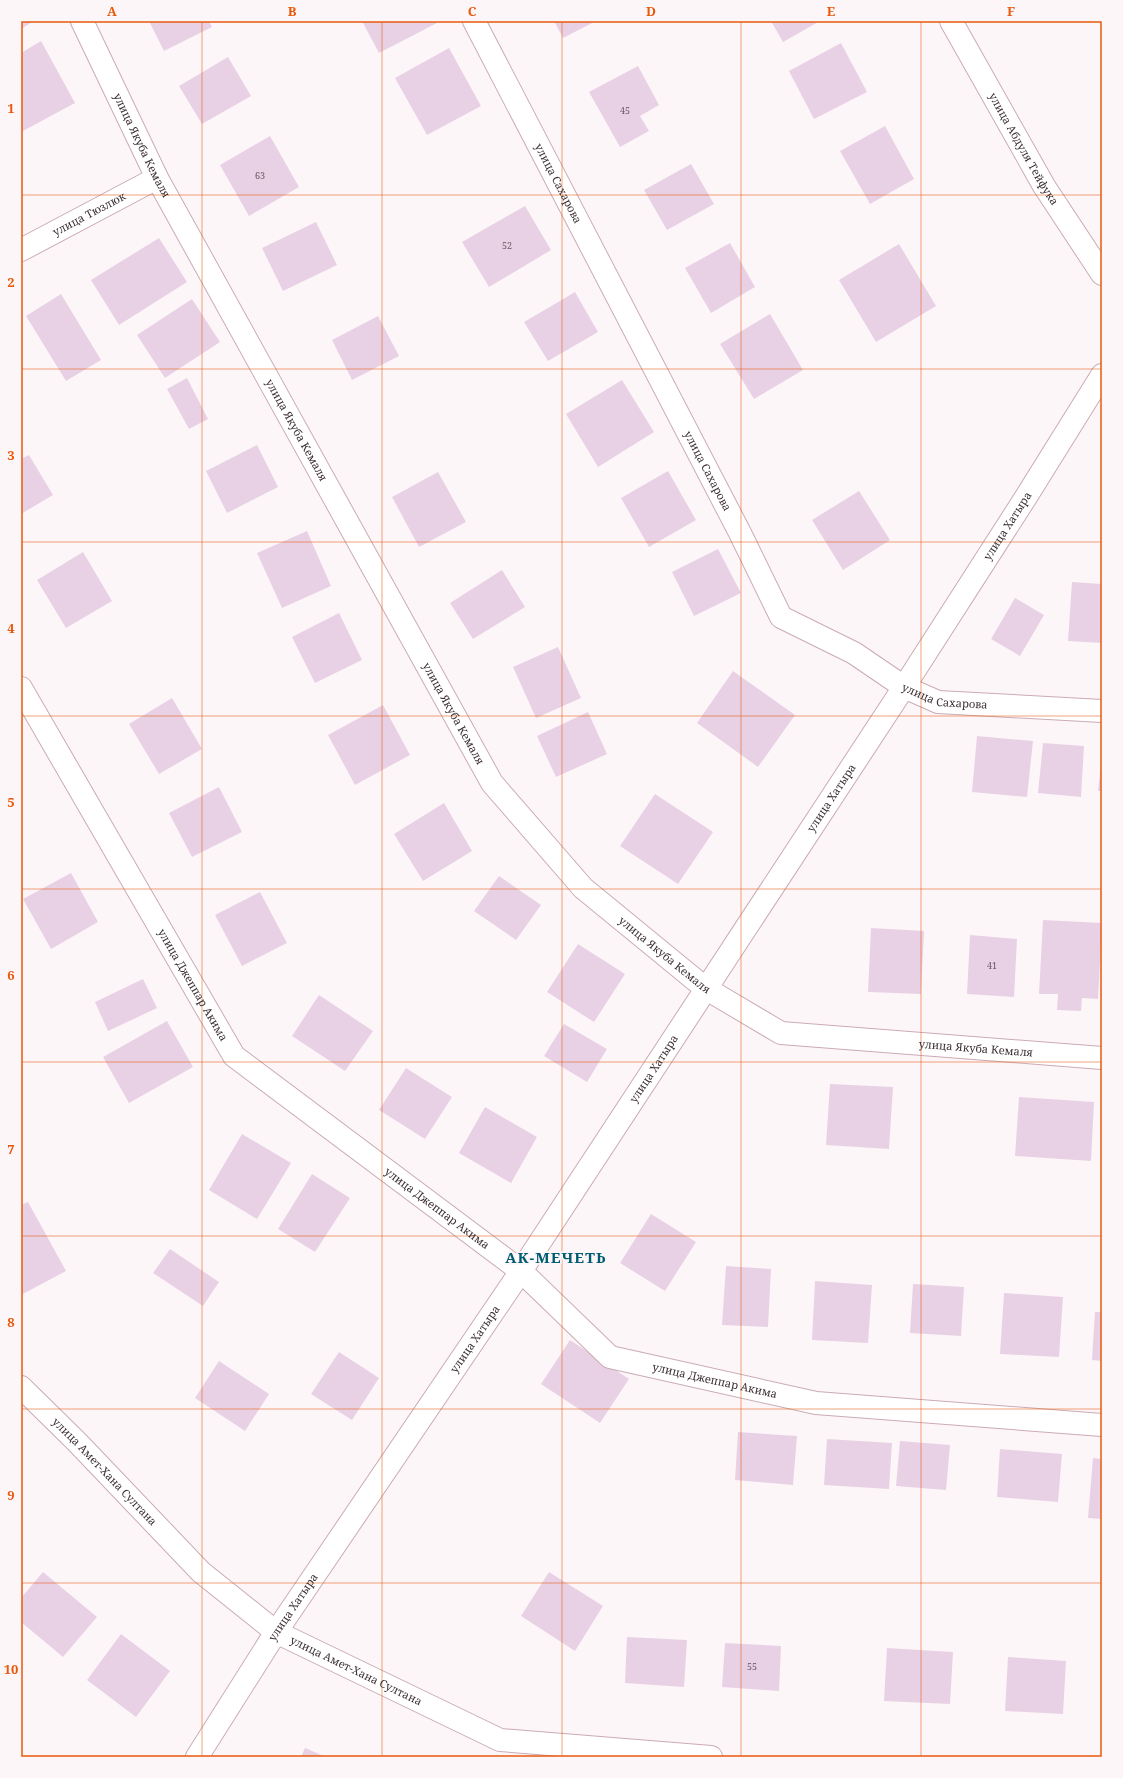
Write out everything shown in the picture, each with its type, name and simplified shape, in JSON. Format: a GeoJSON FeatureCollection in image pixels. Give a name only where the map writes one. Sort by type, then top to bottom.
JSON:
{"type":"FeatureCollection","features":[{"type":"Feature","properties":{"kind":"street","name":"улица Якуба Кемаля"},"geometry":{"type":"LineString","coordinates":[[82,21],[157,178],[492,783],[583,888],[705,988],[781,1033],[1102,1058]]}},
{"type":"Feature","properties":{"kind":"street","name":"улица Сахарова"},"geometry":{"type":"LineString","coordinates":[[474,21],[736,526],[780,617],[854,653],[904,687],[938,702],[1102,711]]}},
{"type":"Feature","properties":{"kind":"street","name":"улица Абдуля Тейфука"},"geometry":{"type":"LineString","coordinates":[[951,21],[1044,186],[1102,274]]}},
{"type":"Feature","properties":{"kind":"street","name":"улица Тюзлюк"},"geometry":{"type":"LineString","coordinates":[[21,250],[157,178]]}},
{"type":"Feature","properties":{"kind":"street","name":"улица Хатыра"},"geometry":{"type":"LineString","coordinates":[[197,1757],[276,1632],[521,1271],[705,988],[904,687],[1102,375]]}},
{"type":"Feature","properties":{"kind":"street","name":"улица Джеппар Акима"},"geometry":{"type":"LineString","coordinates":[[21,688],[234,1056],[521,1271],[610,1357],[816,1403],[1102,1426]]}},
{"type":"Feature","properties":{"kind":"street","name":"улица Амет-Хана Султана"},"geometry":{"type":"LineString","coordinates":[[21,1387],[77,1442],[201,1572],[276,1632],[500,1740],[711,1757]]}},
{"type":"Feature","properties":{"kind":"building"},"geometry":{"type":"Polygon","coordinates":[[[21,21],[34,21],[21,29],[21,21]]]}},
{"type":"Feature","properties":{"kind":"building"},"geometry":{"type":"Polygon","coordinates":[[[149,21],[209,21],[212,27],[164,51],[149,21]]]}},
{"type":"Feature","properties":{"kind":"building"},"geometry":{"type":"Polygon","coordinates":[[[362,21],[435,21],[437,23],[379,53],[362,21]]]}},
{"type":"Feature","properties":{"kind":"building"},"geometry":{"type":"Polygon","coordinates":[[[554,21],[596,21],[563,38],[554,21]]]}},
{"type":"Feature","properties":{"kind":"building"},"geometry":{"type":"Polygon","coordinates":[[[771,21],[820,21],[783,42],[771,21]]]}},
{"type":"Feature","properties":{"kind":"building"},"geometry":{"type":"Polygon","coordinates":[[[41,41],[75,103],[21,132],[21,53],[41,41]]]}},
{"type":"Feature","properties":{"kind":"building"},"geometry":{"type":"Polygon","coordinates":[[[841,43],[867,92],[814,119],[789,71],[841,43]]]}},
{"type":"Feature","properties":{"kind":"building"},"geometry":{"type":"Polygon","coordinates":[[[449,48],[481,106],[427,135],[395,78],[449,48]]]}},
{"type":"Feature","properties":{"kind":"building"},"geometry":{"type":"Polygon","coordinates":[[[228,57],[251,96],[202,124],[179,86],[228,57]]]}},
{"type":"Feature","properties":{"kind":"building"},"geometry":{"type":"Polygon","coordinates":[[[638,66],[659,105],[640,116],[649,131],[620,147],[589,92],[638,66]]]}},
{"type":"Feature","properties":{"kind":"building"},"geometry":{"type":"Polygon","coordinates":[[[885,126],[914,179],[870,204],[840,151],[885,126]]]}},
{"type":"Feature","properties":{"kind":"building"},"geometry":{"type":"Polygon","coordinates":[[[270,136],[299,187],[249,216],[220,165],[270,136]]]}},
{"type":"Feature","properties":{"kind":"building"},"geometry":{"type":"Polygon","coordinates":[[[691,164],[714,204],[667,230],[644,190],[691,164]]]}},
{"type":"Feature","properties":{"kind":"building"},"geometry":{"type":"Polygon","coordinates":[[[525,206],[551,250],[489,287],[462,242],[525,206]]]}},
{"type":"Feature","properties":{"kind":"building"},"geometry":{"type":"Polygon","coordinates":[[[316,222],[337,265],[283,291],[262,248],[316,222]]]}},
{"type":"Feature","properties":{"kind":"building"},"geometry":{"type":"Polygon","coordinates":[[[159,238],[187,282],[119,325],[91,280],[159,238]]]}},
{"type":"Feature","properties":{"kind":"building"},"geometry":{"type":"Polygon","coordinates":[[[730,243],[755,287],[711,313],[685,268],[730,243]]]}},
{"type":"Feature","properties":{"kind":"building"},"geometry":{"type":"Polygon","coordinates":[[[899,244],[936,306],[876,342],[839,280],[899,244]]]}},
{"type":"Feature","properties":{"kind":"building"},"geometry":{"type":"Polygon","coordinates":[[[575,292],[598,332],[548,361],[524,322],[575,292]]]}},
{"type":"Feature","properties":{"kind":"building"},"geometry":{"type":"Polygon","coordinates":[[[61,294],[101,360],[66,381],[26,316],[61,294]]]}},
{"type":"Feature","properties":{"kind":"building"},"geometry":{"type":"Polygon","coordinates":[[[192,299],[220,342],[165,378],[137,335],[192,299]]]}},
{"type":"Feature","properties":{"kind":"building"},"geometry":{"type":"Polygon","coordinates":[[[770,314],[803,370],[754,399],[720,344],[770,314]]]}},
{"type":"Feature","properties":{"kind":"building"},"geometry":{"type":"Polygon","coordinates":[[[378,316],[399,356],[352,380],[332,340],[378,316]]]}},
{"type":"Feature","properties":{"kind":"building"},"geometry":{"type":"Polygon","coordinates":[[[187,378],[208,419],[189,429],[167,389],[187,378]]]}},
{"type":"Feature","properties":{"kind":"building"},"geometry":{"type":"Polygon","coordinates":[[[622,380],[654,432],[598,467],[566,414],[622,380]]]}},
{"type":"Feature","properties":{"kind":"building"},"geometry":{"type":"Polygon","coordinates":[[[257,445],[278,487],[227,513],[206,471],[257,445]]]}},
{"type":"Feature","properties":{"kind":"building"},"geometry":{"type":"Polygon","coordinates":[[[29,455],[53,495],[21,514],[21,459],[29,455]]]}},
{"type":"Feature","properties":{"kind":"building"},"geometry":{"type":"Polygon","coordinates":[[[668,471],[696,520],[649,547],[621,498],[668,471]]]}},
{"type":"Feature","properties":{"kind":"building"},"geometry":{"type":"Polygon","coordinates":[[[438,472],[466,522],[419,547],[392,497],[438,472]]]}},
{"type":"Feature","properties":{"kind":"building"},"geometry":{"type":"Polygon","coordinates":[[[859,491],[890,540],[843,570],[812,520],[859,491]]]}},
{"type":"Feature","properties":{"kind":"building"},"geometry":{"type":"Polygon","coordinates":[[[307,531],[331,586],[282,608],[257,553],[307,531]]]}},
{"type":"Feature","properties":{"kind":"building"},"geometry":{"type":"Polygon","coordinates":[[[718,549],[741,593],[694,616],[672,572],[718,549]]]}},
{"type":"Feature","properties":{"kind":"building"},"geometry":{"type":"Polygon","coordinates":[[[83,552],[112,601],[66,628],[37,580],[83,552]]]}},
{"type":"Feature","properties":{"kind":"building"},"geometry":{"type":"Polygon","coordinates":[[[502,570],[525,607],[473,639],[450,603],[502,570]]]}},
{"type":"Feature","properties":{"kind":"building"},"geometry":{"type":"Polygon","coordinates":[[[1072,582],[1102,584],[1102,643],[1068,641],[1072,582]]]}},
{"type":"Feature","properties":{"kind":"building"},"geometry":{"type":"Polygon","coordinates":[[[1015,598],[1044,615],[1020,656],[991,639],[1015,598]]]}},
{"type":"Feature","properties":{"kind":"building"},"geometry":{"type":"Polygon","coordinates":[[[339,613],[362,660],[315,683],[292,637],[339,613]]]}},
{"type":"Feature","properties":{"kind":"building"},"geometry":{"type":"Polygon","coordinates":[[[558,647],[581,698],[536,718],[513,667],[558,647]]]}},
{"type":"Feature","properties":{"kind":"building"},"geometry":{"type":"Polygon","coordinates":[[[733,671],[795,715],[758,767],[697,723],[733,671]]]}},
{"type":"Feature","properties":{"kind":"building"},"geometry":{"type":"Polygon","coordinates":[[[172,698],[202,749],[159,774],[129,724],[172,698]]]}},
{"type":"Feature","properties":{"kind":"building"},"geometry":{"type":"Polygon","coordinates":[[[383,705],[410,755],[355,785],[328,735],[383,705]]]}},
{"type":"Feature","properties":{"kind":"building"},"geometry":{"type":"Polygon","coordinates":[[[588,712],[607,754],[556,777],[537,736],[588,712]]]}},
{"type":"Feature","properties":{"kind":"building"},"geometry":{"type":"Polygon","coordinates":[[[977,736],[1033,741],[1027,797],[972,792],[977,736]]]}},
{"type":"Feature","properties":{"kind":"building"},"geometry":{"type":"Polygon","coordinates":[[[1043,743],[1084,746],[1081,797],[1038,793],[1043,743]]]}},
{"type":"Feature","properties":{"kind":"building"},"geometry":{"type":"Polygon","coordinates":[[[1101,764],[1102,791],[1098,791],[1101,764]]]}},
{"type":"Feature","properties":{"kind":"building"},"geometry":{"type":"Polygon","coordinates":[[[219,787],[242,832],[192,857],[169,813],[219,787]]]}},
{"type":"Feature","properties":{"kind":"building"},"geometry":{"type":"Polygon","coordinates":[[[655,794],[713,832],[678,884],[620,846],[655,794]]]}},
{"type":"Feature","properties":{"kind":"building"},"geometry":{"type":"Polygon","coordinates":[[[444,803],[472,851],[423,881],[394,834],[444,803]]]}},
{"type":"Feature","properties":{"kind":"building"},"geometry":{"type":"Polygon","coordinates":[[[71,873],[98,922],[51,949],[23,899],[71,873]]]}},
{"type":"Feature","properties":{"kind":"building"},"geometry":{"type":"Polygon","coordinates":[[[499,876],[541,905],[516,940],[474,911],[499,876]]]}},
{"type":"Feature","properties":{"kind":"building"},"geometry":{"type":"Polygon","coordinates":[[[260,892],[287,943],[242,966],[215,915],[260,892]]]}},
{"type":"Feature","properties":{"kind":"building"},"geometry":{"type":"Polygon","coordinates":[[[1043,920],[1102,923],[1098,999],[1082,998],[1081,1011],[1057,1010],[1058,994],[1039,994],[1043,920]]]}},
{"type":"Feature","properties":{"kind":"building"},"geometry":{"type":"Polygon","coordinates":[[[871,928],[924,931],[921,994],[868,992],[871,928]]]}},
{"type":"Feature","properties":{"kind":"building"},"geometry":{"type":"Polygon","coordinates":[[[970,935],[1017,939],[1014,997],[967,994],[970,935]]]}},
{"type":"Feature","properties":{"kind":"building"},"geometry":{"type":"Polygon","coordinates":[[[578,944],[625,974],[594,1022],[547,992],[578,944]]]}},
{"type":"Feature","properties":{"kind":"building"},"geometry":{"type":"Polygon","coordinates":[[[143,979],[157,1008],[108,1031],[95,1002],[143,979]]]}},
{"type":"Feature","properties":{"kind":"building"},"geometry":{"type":"Polygon","coordinates":[[[319,995],[373,1031],[345,1071],[292,1036],[319,995]]]}},
{"type":"Feature","properties":{"kind":"building"},"geometry":{"type":"Polygon","coordinates":[[[167,1021],[193,1067],[129,1103],[103,1057],[167,1021]]]}},
{"type":"Feature","properties":{"kind":"building"},"geometry":{"type":"Polygon","coordinates":[[[564,1024],[607,1049],[587,1082],[544,1056],[564,1024]]]}},
{"type":"Feature","properties":{"kind":"building"},"geometry":{"type":"Polygon","coordinates":[[[406,1068],[452,1097],[425,1139],[379,1110],[406,1068]]]}},
{"type":"Feature","properties":{"kind":"building"},"geometry":{"type":"Polygon","coordinates":[[[830,1084],[893,1087],[889,1149],[826,1145],[830,1084]]]}},
{"type":"Feature","properties":{"kind":"building"},"geometry":{"type":"Polygon","coordinates":[[[1019,1097],[1094,1102],[1091,1161],[1015,1156],[1019,1097]]]}},
{"type":"Feature","properties":{"kind":"building"},"geometry":{"type":"Polygon","coordinates":[[[485,1107],[537,1137],[511,1183],[459,1153],[485,1107]]]}},
{"type":"Feature","properties":{"kind":"building"},"geometry":{"type":"Polygon","coordinates":[[[242,1134],[291,1163],[257,1219],[209,1190],[242,1134]]]}},
{"type":"Feature","properties":{"kind":"building"},"geometry":{"type":"Polygon","coordinates":[[[312,1174],[350,1198],[315,1252],[278,1229],[312,1174]]]}},
{"type":"Feature","properties":{"kind":"building"},"geometry":{"type":"Polygon","coordinates":[[[28,1202],[66,1271],[21,1295],[21,1205],[28,1202]]]}},
{"type":"Feature","properties":{"kind":"building"},"geometry":{"type":"Polygon","coordinates":[[[651,1214],[696,1242],[665,1291],[620,1263],[651,1214]]]}},
{"type":"Feature","properties":{"kind":"building"},"geometry":{"type":"Polygon","coordinates":[[[170,1249],[219,1282],[203,1306],[153,1273],[170,1249]]]}},
{"type":"Feature","properties":{"kind":"building"},"geometry":{"type":"Polygon","coordinates":[[[726,1266],[771,1269],[768,1327],[722,1325],[726,1266]]]}},
{"type":"Feature","properties":{"kind":"building"},"geometry":{"type":"Polygon","coordinates":[[[815,1281],[872,1285],[868,1343],[812,1340],[815,1281]]]}},
{"type":"Feature","properties":{"kind":"building"},"geometry":{"type":"Polygon","coordinates":[[[913,1284],[964,1287],[961,1336],[910,1333],[913,1284]]]}},
{"type":"Feature","properties":{"kind":"building"},"geometry":{"type":"Polygon","coordinates":[[[1004,1293],[1063,1297],[1059,1357],[1000,1354],[1004,1293]]]}},
{"type":"Feature","properties":{"kind":"building"},"geometry":{"type":"Polygon","coordinates":[[[1095,1312],[1102,1312],[1102,1361],[1092,1360],[1095,1312]]]}},
{"type":"Feature","properties":{"kind":"building"},"geometry":{"type":"Polygon","coordinates":[[[570,1340],[629,1379],[600,1423],[541,1384],[570,1340]]]}},
{"type":"Feature","properties":{"kind":"building"},"geometry":{"type":"Polygon","coordinates":[[[339,1352],[379,1378],[352,1420],[311,1394],[339,1352]]]}},
{"type":"Feature","properties":{"kind":"building"},"geometry":{"type":"Polygon","coordinates":[[[219,1361],[269,1394],[245,1431],[195,1398],[219,1361]]]}},
{"type":"Feature","properties":{"kind":"building"},"geometry":{"type":"Polygon","coordinates":[[[738,1432],[797,1436],[793,1485],[735,1480],[738,1432]]]}},
{"type":"Feature","properties":{"kind":"building"},"geometry":{"type":"Polygon","coordinates":[[[827,1439],[892,1443],[889,1489],[824,1485],[827,1439]]]}},
{"type":"Feature","properties":{"kind":"building"},"geometry":{"type":"Polygon","coordinates":[[[900,1441],[950,1445],[946,1490],[896,1486],[900,1441]]]}},
{"type":"Feature","properties":{"kind":"building"},"geometry":{"type":"Polygon","coordinates":[[[1000,1449],[1062,1454],[1058,1502],[997,1497],[1000,1449]]]}},
{"type":"Feature","properties":{"kind":"building"},"geometry":{"type":"Polygon","coordinates":[[[1093,1458],[1102,1459],[1102,1519],[1088,1518],[1093,1458]]]}},
{"type":"Feature","properties":{"kind":"building"},"geometry":{"type":"Polygon","coordinates":[[[43,1572],[97,1617],[63,1657],[21,1622],[21,1598],[43,1572]]]}},
{"type":"Feature","properties":{"kind":"building"},"geometry":{"type":"Polygon","coordinates":[[[549,1572],[603,1606],[575,1651],[521,1616],[549,1572]]]}},
{"type":"Feature","properties":{"kind":"building"},"geometry":{"type":"Polygon","coordinates":[[[121,1634],[170,1671],[136,1717],[87,1680],[121,1634]]]}},
{"type":"Feature","properties":{"kind":"building"},"geometry":{"type":"Polygon","coordinates":[[[627,1637],[687,1640],[684,1687],[625,1683],[627,1637]]]}},
{"type":"Feature","properties":{"kind":"building"},"geometry":{"type":"Polygon","coordinates":[[[725,1643],[781,1646],[779,1691],[722,1687],[725,1643]]]}},
{"type":"Feature","properties":{"kind":"building"},"geometry":{"type":"Polygon","coordinates":[[[887,1648],[953,1652],[950,1704],[884,1701],[887,1648]]]}},
{"type":"Feature","properties":{"kind":"building"},"geometry":{"type":"Polygon","coordinates":[[[1008,1657],[1066,1661],[1063,1714],[1005,1711],[1008,1657]]]}},
{"type":"Feature","properties":{"kind":"building"},"geometry":{"type":"Polygon","coordinates":[[[305,1748],[326,1757],[301,1757],[305,1748]]]}},
{"type":"Feature","properties":{"kind":"district","name":"АК-МЕЧЕТЬ"},"geometry":{"type":"Point","coordinates":[556,1258]}}]}
